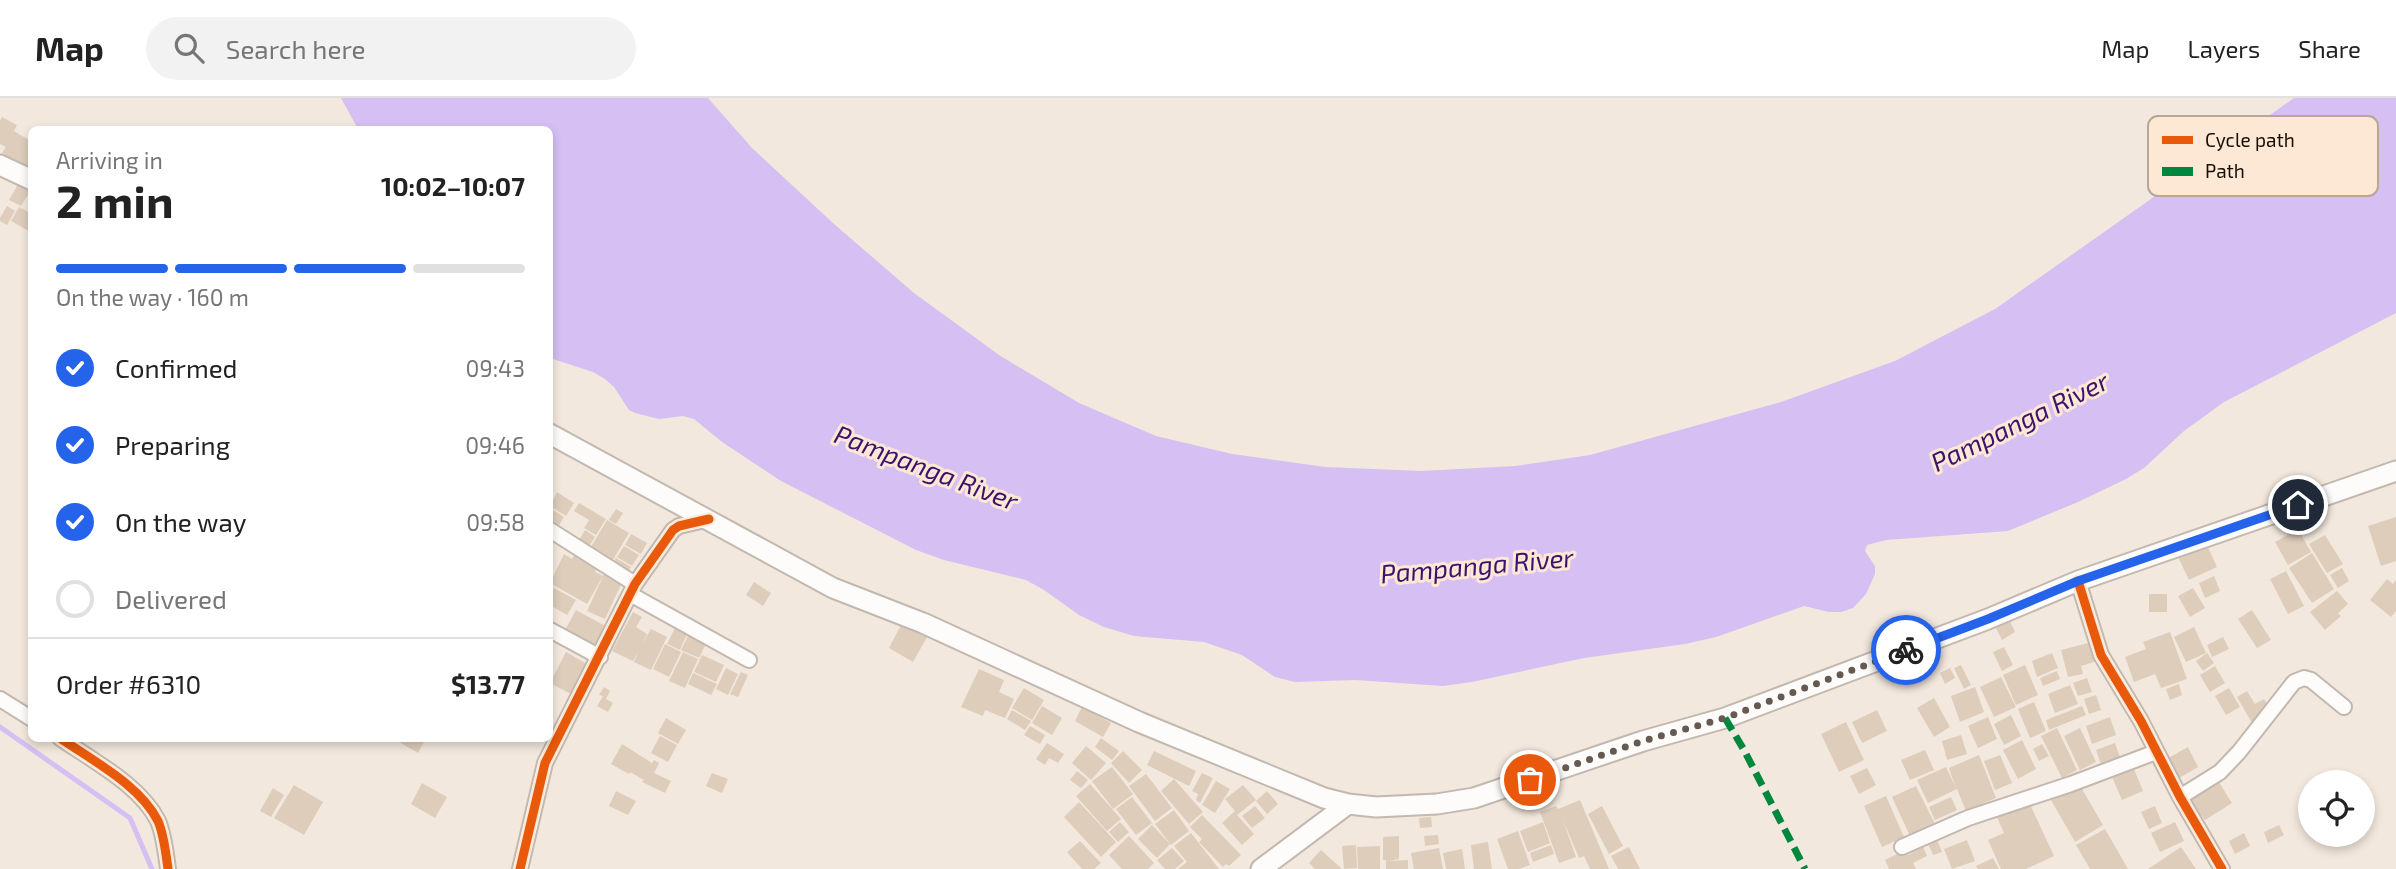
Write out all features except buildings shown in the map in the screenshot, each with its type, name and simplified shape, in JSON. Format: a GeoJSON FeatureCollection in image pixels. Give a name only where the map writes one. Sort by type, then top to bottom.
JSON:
{"type":"FeatureCollection","features":[{"type":"Feature","properties":{"kind":"main road"},"geometry":{"type":"LineString","coordinates":[[0,165],[28,178]]}},
{"type":"Feature","properties":{"kind":"main road"},"geometry":{"type":"LineString","coordinates":[[553,436],[833,588],[932,627],[1139,722],[1324,797],[1348,804],[1398,806],[1474,798],[1643,741],[1725,718],[1988,619],[2078,581],[2396,471]]}},
{"type":"Feature","properties":{"kind":"main road"},"geometry":{"type":"LineString","coordinates":[[1261,869],[1348,804]]}},
{"type":"Feature","properties":{"kind":"street"},"geometry":{"type":"LineString","coordinates":[[520,869],[545,763],[633,589],[673,530],[709,519]]}},
{"type":"Feature","properties":{"kind":"street"},"geometry":{"type":"LineString","coordinates":[[553,532],[633,589],[749,660]]}},
{"type":"Feature","properties":{"kind":"street"},"geometry":{"type":"LineString","coordinates":[[2078,581],[2101,655],[2141,721],[2180,797],[2222,869]]}},
{"type":"Feature","properties":{"kind":"street"},"geometry":{"type":"LineString","coordinates":[[553,632],[600,657]]}},
{"type":"Feature","properties":{"kind":"street"},"geometry":{"type":"LineString","coordinates":[[2180,797],[2220,772],[2294,682],[2304,678],[2311,680],[2344,706]]}},
{"type":"Feature","properties":{"kind":"street"},"geometry":{"type":"LineString","coordinates":[[0,699],[28,716]]}},
{"type":"Feature","properties":{"kind":"street"},"geometry":{"type":"LineString","coordinates":[[66,742],[135,790],[149,805],[159,824],[168,869]]}},
{"type":"Feature","properties":{"kind":"street"},"geometry":{"type":"LineString","coordinates":[[1902,847],[1968,818],[2156,752]]}},
{"type":"Feature","properties":{"kind":"water","name":"Pampanga River"},"geometry":{"type":"Polygon","coordinates":[[[341,98],[708,98],[752,148],[914,293],[999,355],[1079,403],[1156,436],[1232,454],[1325,467],[1421,471],[1515,466],[1590,455],[1781,402],[1895,361],[1995,309],[2155,196],[2378,196],[2378,116],[2268,116],[2294,98],[2396,98],[2396,313],[2224,402],[2184,431],[2144,468],[2078,502],[2008,531],[1886,540],[1867,545],[1865,551],[1875,566],[1875,574],[1866,594],[1853,608],[1829,612],[1804,606],[1716,637],[1685,644],[1584,658],[1443,686],[1355,680],[1295,682],[1275,677],[1242,655],[1204,642],[1134,636],[1104,627],[1079,615],[1026,580],[944,560],[916,550],[781,481],[722,442],[694,419],[683,416],[659,419],[629,410],[614,387],[605,379],[593,372],[553,359],[553,126],[356,126],[341,98]]]}},
{"type":"Feature","properties":{"kind":"waterway"},"geometry":{"type":"LineString","coordinates":[[0,727],[130,818],[152,869]]}},
{"type":"Feature","properties":{"kind":"marked path"},"geometry":{"type":"LineString","coordinates":[[1725,718],[1805,869]]}},
{"type":"Feature","properties":{"kind":"cycle path"},"geometry":{"type":"LineString","coordinates":[[520,869],[545,763],[635,584],[673,530],[709,519]]}},
{"type":"Feature","properties":{"kind":"cycle path"},"geometry":{"type":"LineString","coordinates":[[2078,581],[2101,655],[2141,721],[2180,797],[2222,869]]}},
{"type":"Feature","properties":{"kind":"cycle path"},"geometry":{"type":"LineString","coordinates":[[66,742],[128,785],[150,808],[162,832],[168,869]]}},
{"type":"Feature","properties":{"kind":"way so far"},"geometry":{"type":"LineString","coordinates":[[1530,780],[1643,741],[1725,718],[1906,650]]}},
{"type":"Feature","properties":{"kind":"route"},"geometry":{"type":"LineString","coordinates":[[1906,650],[2078,581],[2298,505]]}}]}
